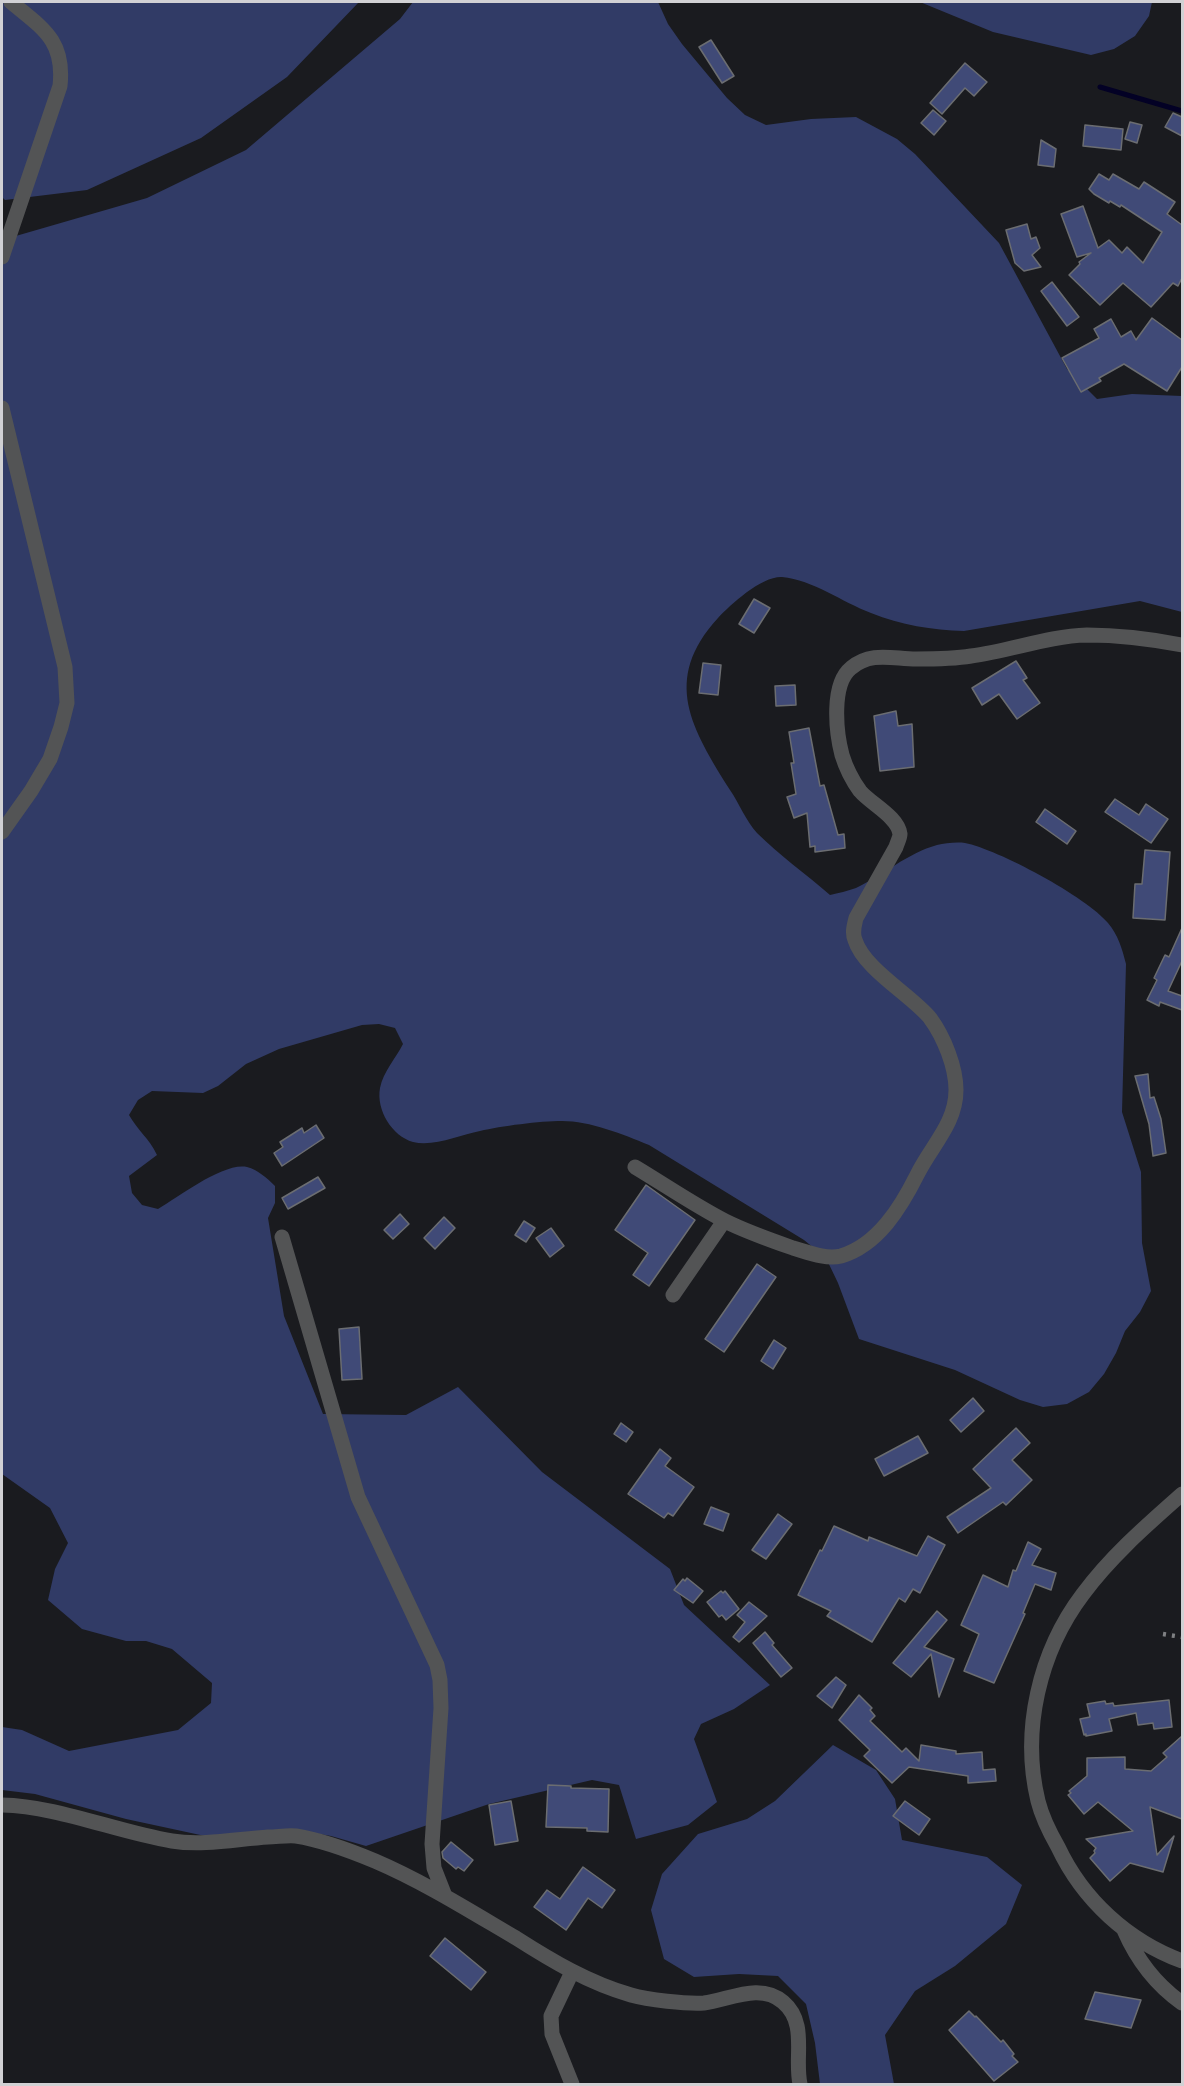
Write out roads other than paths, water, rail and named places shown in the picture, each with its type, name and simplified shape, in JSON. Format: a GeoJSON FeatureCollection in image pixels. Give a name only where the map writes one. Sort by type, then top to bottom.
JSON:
{"type":"FeatureCollection","features":[{"type":"Feature","properties":{"kind":"street"},"geometry":{"type":"LineString","coordinates":[[2,257],[60,86],[62,72],[56,49],[48,33],[11,2]]}},
{"type":"Feature","properties":{"kind":"street"},"geometry":{"type":"LineString","coordinates":[[2,408],[65,667],[67,703],[50,759],[2,832]]}},
{"type":"Feature","properties":{"kind":"street"},"geometry":{"type":"LineString","coordinates":[[635,1167],[724,1221],[757,1236],[812,1254],[834,1257],[859,1248],[883,1228],[904,1200],[927,1156],[947,1128],[954,1113],[956,1090],[954,1071],[940,1036],[929,1017],[865,958],[855,941],[853,931],[856,918],[896,847],[900,835],[896,824],[861,792],[850,776],[842,754],[838,727],[839,684],[851,668],[871,657],[950,659],[1085,635],[1144,638],[1182,645]]}},
{"type":"Feature","properties":{"kind":"street"},"geometry":{"type":"LineString","coordinates":[[673,1295],[724,1221]]}},
{"type":"Feature","properties":{"kind":"street"},"geometry":{"type":"LineString","coordinates":[[282,1237],[358,1497],[437,1665],[441,1708],[432,1844],[434,1868],[445,1896]]}},
{"type":"Feature","properties":{"kind":"street"},"geometry":{"type":"LineString","coordinates":[[1182,1494],[1128,1542],[1082,1595],[1064,1623],[1046,1664],[1034,1706],[1031,1742],[1038,1804],[1075,1879],[1099,1907],[1124,1930],[1167,1956],[1182,1961]]}},
{"type":"Feature","properties":{"kind":"street"},"geometry":{"type":"LineString","coordinates":[[2,1805],[34,1809],[173,1841],[206,1842],[295,1836],[374,1861],[445,1896],[572,1972],[631,1995],[703,2003],[757,1992],[782,2001],[790,2009],[798,2028],[800,2085]]}},
{"type":"Feature","properties":{"kind":"street"},"geometry":{"type":"LineString","coordinates":[[1124,1930],[1141,1964],[1167,1992],[1182,2003]]}},
{"type":"Feature","properties":{"kind":"street"},"geometry":{"type":"LineString","coordinates":[[572,1972],[551,2016],[552,2034],[573,2085]]}},
{"type":"Feature","properties":{"kind":"waterway"},"geometry":{"type":"LineString","coordinates":[[1100,87],[1182,111]]}},
{"type":"Feature","properties":{"kind":"railway"},"geometry":{"type":"LineString","coordinates":[[1163,1634],[1182,1637]]}}]}
